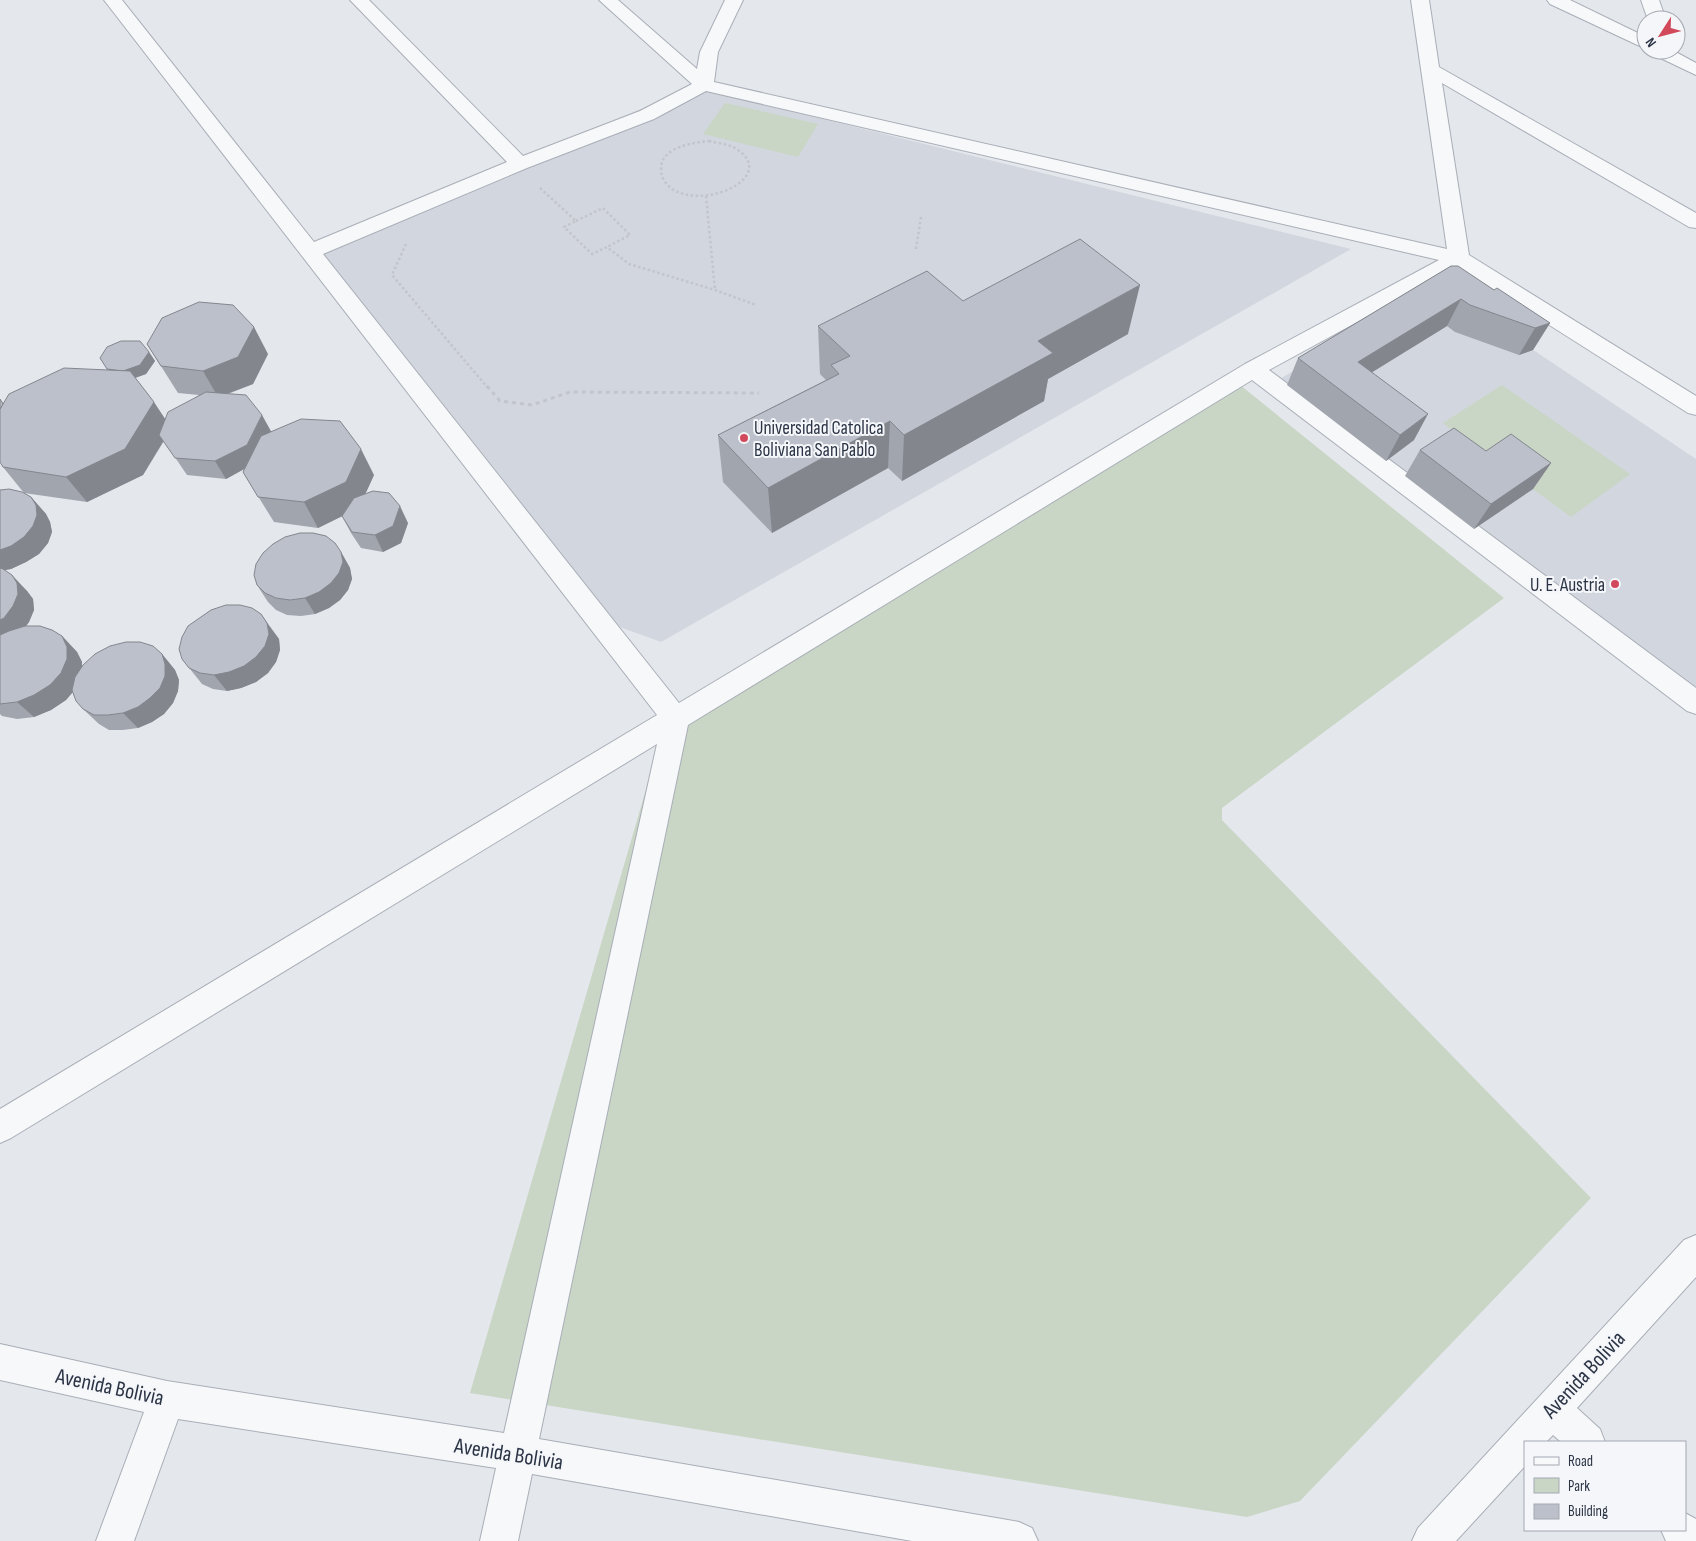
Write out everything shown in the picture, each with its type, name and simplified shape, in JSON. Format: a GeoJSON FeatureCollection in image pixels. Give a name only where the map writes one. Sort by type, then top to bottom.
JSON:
{"type":"FeatureCollection","features":[{"type":"Feature","properties":{"kind":"street"},"geometry":{"type":"LineString","coordinates":[[113,0],[676,719]]}},
{"type":"Feature","properties":{"kind":"street"},"geometry":{"type":"LineString","coordinates":[[359,0],[520,164]]}},
{"type":"Feature","properties":{"kind":"street"},"geometry":{"type":"LineString","coordinates":[[608,0],[704,85],[1459,258],[1696,407]]}},
{"type":"Feature","properties":{"kind":"street"},"geometry":{"type":"LineString","coordinates":[[704,85],[709,52],[734,0]]}},
{"type":"Feature","properties":{"kind":"street"},"geometry":{"type":"LineString","coordinates":[[1420,0],[1459,258]]}},
{"type":"Feature","properties":{"kind":"street"},"geometry":{"type":"LineString","coordinates":[[1556,0],[1636,39]]}},
{"type":"Feature","properties":{"kind":"street"},"geometry":{"type":"LineString","coordinates":[[1679,60],[1696,70]]}},
{"type":"Feature","properties":{"kind":"street"},"geometry":{"type":"LineString","coordinates":[[1430,69],[1696,222]]}},
{"type":"Feature","properties":{"kind":"street"},"geometry":{"type":"LineString","coordinates":[[310,252],[520,164],[647,115],[704,85]]}},
{"type":"Feature","properties":{"kind":"street"},"geometry":{"type":"LineString","coordinates":[[0,1127],[1254,369],[1459,258]]}},
{"type":"Feature","properties":{"kind":"street"},"geometry":{"type":"LineString","coordinates":[[1254,369],[1696,703]]}},
{"type":"Feature","properties":{"kind":"street"},"geometry":{"type":"LineString","coordinates":[[499,1541],[676,719]]}},
{"type":"Feature","properties":{"kind":"street","name":"Avenida Bolivia"},"geometry":{"type":"LineString","coordinates":[[1431,1541],[1696,1252]]}},
{"type":"Feature","properties":{"kind":"street","name":"Avenida Bolivia"},"geometry":{"type":"LineString","coordinates":[[0,1362],[167,1399],[517,1453],[943,1534],[1020,1541]]}},
{"type":"Feature","properties":{"kind":"street"},"geometry":{"type":"LineString","coordinates":[[115,1541],[167,1399]]}},
{"type":"Feature","properties":{"kind":"street"},"geometry":{"type":"LineString","coordinates":[[1551,1408],[1586,1441]]}},
{"type":"Feature","properties":{"kind":"street"},"geometry":{"type":"LineString","coordinates":[[1681,1531],[1692,1541]]}},
{"type":"Feature","properties":{"kind":"path"},"geometry":{"type":"LineString","coordinates":[[709,141],[736,147],[745,154],[750,163],[750,172],[744,181],[734,189],[721,194],[706,196],[678,192],[668,186],[662,178],[660,169],[663,160],[670,152],[694,142],[709,141]]}},
{"type":"Feature","properties":{"kind":"path"},"geometry":{"type":"LineString","coordinates":[[549,184],[540,188],[576,221]]}},
{"type":"Feature","properties":{"kind":"path"},"geometry":{"type":"LineString","coordinates":[[706,196],[715,290]]}},
{"type":"Feature","properties":{"kind":"path"},"geometry":{"type":"LineString","coordinates":[[603,208],[630,235],[607,246],[592,254],[564,227],[603,208]]}},
{"type":"Feature","properties":{"kind":"path"},"geometry":{"type":"LineString","coordinates":[[916,248],[921,217]]}},
{"type":"Feature","properties":{"kind":"path"},"geometry":{"type":"LineString","coordinates":[[414,241],[405,244],[392,275],[500,401],[532,405],[570,392],[759,393]]}},
{"type":"Feature","properties":{"kind":"path"},"geometry":{"type":"LineString","coordinates":[[607,246],[629,264],[756,304]]}},
{"type":"Feature","properties":{"kind":"shaded area","name":"Universidad Catolica Boliviana San Pablo"},"geometry":{"type":"Polygon","coordinates":[[[697,88],[1351,249],[661,642],[617,626],[319,248],[328,238],[670,97],[697,88]]]}},
{"type":"Feature","properties":{"kind":"shaded area","name":"U. E. Austria"},"geometry":{"type":"Polygon","coordinates":[[[1426,290],[1444,290],[1696,459],[1696,708],[1280,379],[1426,290]]]}},
{"type":"Feature","properties":{"kind":"green space"},"geometry":{"type":"Polygon","coordinates":[[[725,103],[818,124],[798,157],[703,134],[725,103]]]}},
{"type":"Feature","properties":{"kind":"green space"},"geometry":{"type":"Polygon","coordinates":[[[1240,385],[1504,598],[1222,808],[1222,820],[1591,1198],[1300,1501],[1247,1517],[470,1393],[654,762],[679,721],[1240,385]]]}},
{"type":"Feature","properties":{"kind":"green space"},"geometry":{"type":"Polygon","coordinates":[[[1502,385],[1630,474],[1571,517],[1443,423],[1502,385]]]}},
{"type":"Feature","properties":{"kind":"building"},"geometry":{"type":"Polygon","coordinates":[[[1080,239],[1140,285],[1038,341],[1053,353],[904,435],[890,421],[768,488],[718,435],[839,374],[831,365],[850,356],[818,326],[927,271],[963,301],[1080,239]]]}},
{"type":"Feature","properties":{"kind":"building"},"geometry":{"type":"Polygon","coordinates":[[[1451,266],[1458,266],[1494,290],[1497,288],[1550,323],[1535,328],[1470,305],[1461,299],[1358,362],[1428,414],[1400,435],[1298,358],[1451,266]]]}},
{"type":"Feature","properties":{"kind":"building"},"geometry":{"type":"Polygon","coordinates":[[[199,302],[233,305],[254,327],[238,357],[203,371],[161,366],[147,344],[162,318],[199,302]]]}},
{"type":"Feature","properties":{"kind":"building"},"geometry":{"type":"Polygon","coordinates":[[[121,341],[140,341],[149,352],[140,365],[123,371],[107,369],[100,358],[107,347],[121,341]]]}},
{"type":"Feature","properties":{"kind":"building"},"geometry":{"type":"Polygon","coordinates":[[[64,368],[130,371],[154,402],[125,449],[66,477],[3,467],[0,462],[0,409],[9,394],[64,368]]]}},
{"type":"Feature","properties":{"kind":"building"},"geometry":{"type":"Polygon","coordinates":[[[206,392],[246,395],[262,415],[247,445],[215,461],[175,458],[159,435],[168,412],[206,392]]]}},
{"type":"Feature","properties":{"kind":"building"},"geometry":{"type":"Polygon","coordinates":[[[301,419],[340,421],[361,449],[346,482],[304,502],[258,497],[243,472],[261,436],[301,419]]]}},
{"type":"Feature","properties":{"kind":"building"},"geometry":{"type":"Polygon","coordinates":[[[1454,428],[1486,451],[1511,434],[1551,463],[1491,504],[1420,450],[1454,428]]]}},
{"type":"Feature","properties":{"kind":"building"},"geometry":{"type":"Polygon","coordinates":[[[9,489],[22,492],[31,497],[36,505],[37,515],[33,526],[24,537],[11,546],[0,550],[0,490],[9,489]]]}},
{"type":"Feature","properties":{"kind":"building"},"geometry":{"type":"Polygon","coordinates":[[[373,491],[389,493],[400,506],[393,526],[375,535],[352,532],[342,516],[354,498],[373,491]]]}},
{"type":"Feature","properties":{"kind":"building"},"geometry":{"type":"Polygon","coordinates":[[[300,533],[326,536],[335,543],[341,552],[343,562],[339,573],[331,583],[319,592],[305,598],[290,600],[276,598],[265,593],[257,585],[254,575],[256,564],[263,553],[273,544],[285,537],[300,533]]]}},
{"type":"Feature","properties":{"kind":"building"},"geometry":{"type":"Polygon","coordinates":[[[0,568],[12,575],[17,583],[18,594],[13,606],[4,618],[0,620],[0,568]]]}},
{"type":"Feature","properties":{"kind":"building"},"geometry":{"type":"Polygon","coordinates":[[[226,605],[240,605],[252,608],[261,614],[267,623],[269,634],[265,646],[256,657],[244,666],[229,672],[214,675],[200,673],[189,668],[182,659],[179,649],[182,637],[188,626],[211,610],[226,605]]]}},
{"type":"Feature","properties":{"kind":"building"},"geometry":{"type":"Polygon","coordinates":[[[25,626],[40,626],[62,636],[67,647],[67,659],[61,673],[50,685],[34,695],[17,702],[0,704],[0,635],[25,626]]]}},
{"type":"Feature","properties":{"kind":"building"},"geometry":{"type":"Polygon","coordinates":[[[126,642],[140,642],[153,646],[162,654],[165,664],[165,676],[160,688],[138,707],[123,713],[94,715],[83,709],[76,701],[72,690],[75,677],[83,665],[95,654],[110,646],[126,642]]]}},
{"type":"Feature","properties":{"kind":"place","name":"Universidad Catolica Boliviana San Pablo"},"geometry":{"type":"Point","coordinates":[744,438]}},
{"type":"Feature","properties":{"kind":"place","name":"U. E. Austria"},"geometry":{"type":"Point","coordinates":[1615,584]}}]}
